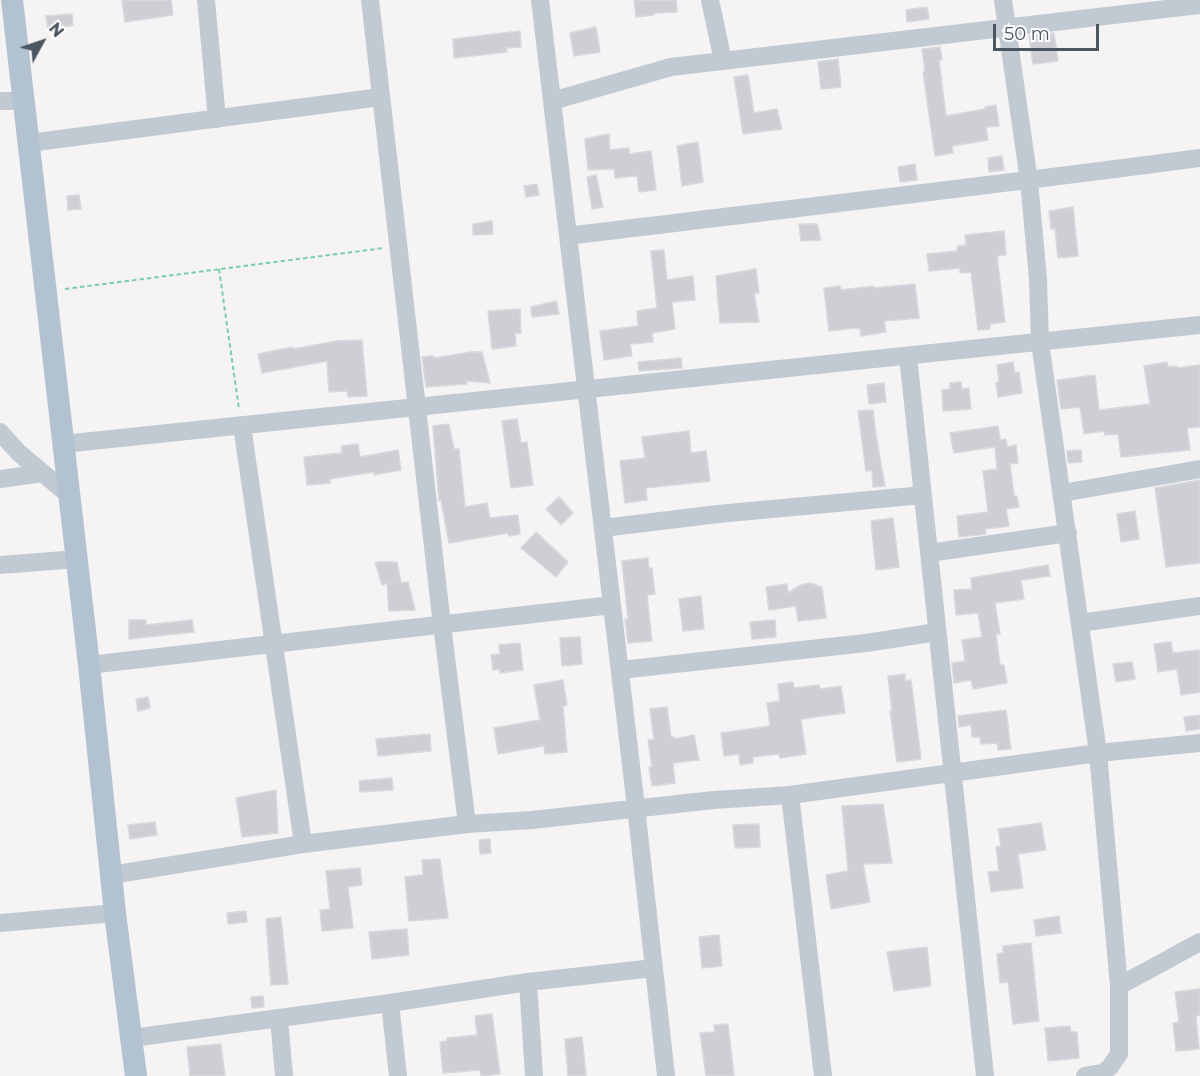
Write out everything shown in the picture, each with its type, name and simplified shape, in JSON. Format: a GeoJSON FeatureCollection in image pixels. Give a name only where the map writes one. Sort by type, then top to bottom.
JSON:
{"type":"FeatureCollection","features":[{"type":"Feature","properties":{"kind":"main road"},"geometry":{"type":"LineString","coordinates":[[12,0],[70,496],[115,913],[136,1076]]}},
{"type":"Feature","properties":{"kind":"street"},"geometry":{"type":"LineString","coordinates":[[206,0],[217,119]]}},
{"type":"Feature","properties":{"kind":"street"},"geometry":{"type":"LineString","coordinates":[[370,0],[467,824]]}},
{"type":"Feature","properties":{"kind":"street"},"geometry":{"type":"LineString","coordinates":[[540,0],[666,1076]]}},
{"type":"Feature","properties":{"kind":"street"},"geometry":{"type":"LineString","coordinates":[[710,0],[723,60]]}},
{"type":"Feature","properties":{"kind":"street"},"geometry":{"type":"LineString","coordinates":[[1003,0],[1029,181],[1038,279],[1040,342],[1098,753],[1119,986],[1119,1054],[1110,1067],[1102,1073],[1085,1076]]}},
{"type":"Feature","properties":{"kind":"street"},"geometry":{"type":"LineString","coordinates":[[552,101],[653,70],[1200,5]]}},
{"type":"Feature","properties":{"kind":"street"},"geometry":{"type":"LineString","coordinates":[[29,144],[381,97]]}},
{"type":"Feature","properties":{"kind":"street"},"geometry":{"type":"LineString","coordinates":[[0,101],[24,101]]}},
{"type":"Feature","properties":{"kind":"street"},"geometry":{"type":"LineString","coordinates":[[568,236],[1029,181],[1200,158]]}},
{"type":"Feature","properties":{"kind":"street"},"geometry":{"type":"LineString","coordinates":[[63,444],[1200,325]]}},
{"type":"Feature","properties":{"kind":"street"},"geometry":{"type":"LineString","coordinates":[[908,356],[985,1076]]}},
{"type":"Feature","properties":{"kind":"street"},"geometry":{"type":"LineString","coordinates":[[242,426],[303,844]]}},
{"type":"Feature","properties":{"kind":"street"},"geometry":{"type":"LineString","coordinates":[[0,432],[19,453],[70,496]]}},
{"type":"Feature","properties":{"kind":"street"},"geometry":{"type":"LineString","coordinates":[[1062,493],[1200,469]]}},
{"type":"Feature","properties":{"kind":"street"},"geometry":{"type":"LineString","coordinates":[[0,478],[43,473]]}},
{"type":"Feature","properties":{"kind":"street"},"geometry":{"type":"LineString","coordinates":[[603,528],[718,514],[923,495]]}},
{"type":"Feature","properties":{"kind":"street"},"geometry":{"type":"LineString","coordinates":[[929,553],[1068,533]]}},
{"type":"Feature","properties":{"kind":"street"},"geometry":{"type":"LineString","coordinates":[[0,565],[77,559]]}},
{"type":"Feature","properties":{"kind":"street"},"geometry":{"type":"LineString","coordinates":[[89,665],[612,605]]}},
{"type":"Feature","properties":{"kind":"street"},"geometry":{"type":"LineString","coordinates":[[1080,622],[1200,606]]}},
{"type":"Feature","properties":{"kind":"street"},"geometry":{"type":"LineString","coordinates":[[620,670],[937,632]]}},
{"type":"Feature","properties":{"kind":"street"},"geometry":{"type":"LineString","coordinates":[[111,875],[303,844],[467,824],[532,820],[636,807],[790,795],[1098,753],[1200,743]]}},
{"type":"Feature","properties":{"kind":"street"},"geometry":{"type":"LineString","coordinates":[[790,795],[823,1076]]}},
{"type":"Feature","properties":{"kind":"street"},"geometry":{"type":"LineString","coordinates":[[0,923],[115,913]]}},
{"type":"Feature","properties":{"kind":"street"},"geometry":{"type":"LineString","coordinates":[[1119,986],[1200,942]]}},
{"type":"Feature","properties":{"kind":"street"},"geometry":{"type":"LineString","coordinates":[[132,1038],[528,982],[654,968]]}},
{"type":"Feature","properties":{"kind":"street"},"geometry":{"type":"LineString","coordinates":[[528,982],[534,1076]]}},
{"type":"Feature","properties":{"kind":"street"},"geometry":{"type":"LineString","coordinates":[[390,1003],[398,1076]]}},
{"type":"Feature","properties":{"kind":"street"},"geometry":{"type":"LineString","coordinates":[[279,1018],[284,1076]]}},
{"type":"Feature","properties":{"kind":"path"},"geometry":{"type":"LineString","coordinates":[[46,292],[398,246]]}},
{"type":"Feature","properties":{"kind":"path"},"geometry":{"type":"LineString","coordinates":[[219,269],[242,426]]}},
{"type":"Feature","properties":{"kind":"building"},"geometry":{"type":"Polygon","coordinates":[[[122,0],[171,0],[173,15],[125,22],[122,0]]]}},
{"type":"Feature","properties":{"kind":"building"},"geometry":{"type":"Polygon","coordinates":[[[634,0],[676,0],[677,12],[636,17],[634,0]]]}},
{"type":"Feature","properties":{"kind":"building"},"geometry":{"type":"Polygon","coordinates":[[[927,7],[929,19],[907,22],[906,10],[927,7]]]}},
{"type":"Feature","properties":{"kind":"building"},"geometry":{"type":"Polygon","coordinates":[[[72,14],[73,25],[48,31],[46,16],[72,14]]]}},
{"type":"Feature","properties":{"kind":"building"},"geometry":{"type":"Polygon","coordinates":[[[596,27],[600,52],[574,56],[570,33],[596,27]]]}},
{"type":"Feature","properties":{"kind":"building"},"geometry":{"type":"Polygon","coordinates":[[[520,31],[521,47],[506,48],[507,52],[454,58],[453,39],[520,31]]]}},
{"type":"Feature","properties":{"kind":"building"},"geometry":{"type":"Polygon","coordinates":[[[1054,33],[1058,61],[1033,64],[1029,36],[1054,33]]]}},
{"type":"Feature","properties":{"kind":"building"},"geometry":{"type":"Polygon","coordinates":[[[940,47],[942,60],[939,60],[946,116],[996,105],[999,126],[986,127],[988,140],[952,146],[953,153],[935,156],[922,49],[940,47]]]}},
{"type":"Feature","properties":{"kind":"building"},"geometry":{"type":"Polygon","coordinates":[[[838,59],[841,87],[821,89],[818,62],[838,59]]]}},
{"type":"Feature","properties":{"kind":"building"},"geometry":{"type":"Polygon","coordinates":[[[748,75],[754,113],[777,109],[782,129],[743,134],[734,77],[748,75]]]}},
{"type":"Feature","properties":{"kind":"building"},"geometry":{"type":"Polygon","coordinates":[[[609,134],[610,150],[629,148],[629,154],[651,151],[656,190],[639,192],[637,176],[615,178],[614,169],[588,170],[585,139],[609,134]]]}},
{"type":"Feature","properties":{"kind":"building"},"geometry":{"type":"Polygon","coordinates":[[[698,142],[703,182],[682,186],[677,146],[698,142]]]}},
{"type":"Feature","properties":{"kind":"building"},"geometry":{"type":"Polygon","coordinates":[[[1002,156],[1004,170],[989,172],[988,158],[1002,156]]]}},
{"type":"Feature","properties":{"kind":"building"},"geometry":{"type":"Polygon","coordinates":[[[915,164],[917,180],[900,182],[898,167],[915,164]]]}},
{"type":"Feature","properties":{"kind":"building"},"geometry":{"type":"Polygon","coordinates":[[[596,175],[603,207],[592,209],[587,177],[596,175]]]}},
{"type":"Feature","properties":{"kind":"building"},"geometry":{"type":"Polygon","coordinates":[[[537,184],[539,195],[526,197],[524,186],[537,184]]]}},
{"type":"Feature","properties":{"kind":"building"},"geometry":{"type":"Polygon","coordinates":[[[79,195],[81,209],[68,210],[67,196],[79,195]]]}},
{"type":"Feature","properties":{"kind":"building"},"geometry":{"type":"Polygon","coordinates":[[[1073,207],[1078,256],[1058,258],[1055,228],[1051,229],[1049,211],[1073,207]]]}},
{"type":"Feature","properties":{"kind":"building"},"geometry":{"type":"Polygon","coordinates":[[[492,221],[493,234],[473,235],[473,224],[492,221]]]}},
{"type":"Feature","properties":{"kind":"building"},"geometry":{"type":"Polygon","coordinates":[[[799,224],[817,224],[821,240],[801,241],[799,224]]]}},
{"type":"Feature","properties":{"kind":"building"},"geometry":{"type":"Polygon","coordinates":[[[1004,231],[1006,255],[997,256],[1005,322],[990,324],[990,329],[978,330],[971,272],[960,273],[960,268],[929,271],[927,254],[957,251],[957,246],[966,245],[965,235],[1004,231]]]}},
{"type":"Feature","properties":{"kind":"building"},"geometry":{"type":"Polygon","coordinates":[[[664,250],[667,280],[693,276],[695,300],[672,302],[675,329],[652,333],[653,342],[630,344],[632,356],[604,360],[600,331],[638,326],[637,311],[657,308],[651,251],[664,250]]]}},
{"type":"Feature","properties":{"kind":"building"},"geometry":{"type":"Polygon","coordinates":[[[756,269],[759,293],[754,293],[759,322],[720,323],[716,276],[756,269]]]}},
{"type":"Feature","properties":{"kind":"building"},"geometry":{"type":"Polygon","coordinates":[[[915,284],[919,318],[884,321],[886,332],[861,336],[860,329],[856,328],[829,331],[824,288],[840,286],[841,290],[915,284]]]}},
{"type":"Feature","properties":{"kind":"building"},"geometry":{"type":"Polygon","coordinates":[[[556,301],[559,314],[532,317],[531,307],[556,301]]]}},
{"type":"Feature","properties":{"kind":"building"},"geometry":{"type":"Polygon","coordinates":[[[520,309],[521,333],[515,333],[516,346],[492,349],[488,311],[520,309]]]}},
{"type":"Feature","properties":{"kind":"building"},"geometry":{"type":"Polygon","coordinates":[[[362,340],[367,396],[348,397],[347,391],[329,392],[327,361],[262,373],[258,354],[292,347],[293,349],[337,341],[362,340]]]}},
{"type":"Feature","properties":{"kind":"building"},"geometry":{"type":"Polygon","coordinates":[[[482,352],[490,383],[466,381],[467,384],[426,387],[422,357],[434,356],[435,358],[482,352]]]}},
{"type":"Feature","properties":{"kind":"building"},"geometry":{"type":"Polygon","coordinates":[[[681,358],[682,368],[639,371],[638,362],[681,358]]]}},
{"type":"Feature","properties":{"kind":"building"},"geometry":{"type":"Polygon","coordinates":[[[1013,362],[1015,373],[1019,372],[1022,393],[998,397],[997,365],[1013,362]]]}},
{"type":"Feature","properties":{"kind":"building"},"geometry":{"type":"Polygon","coordinates":[[[1167,362],[1168,367],[1177,366],[1177,368],[1200,365],[1200,427],[1187,428],[1190,450],[1121,457],[1118,434],[1105,435],[1104,431],[1084,434],[1080,407],[1061,409],[1057,380],[1095,375],[1099,410],[1150,404],[1144,366],[1167,362]]]}},
{"type":"Feature","properties":{"kind":"building"},"geometry":{"type":"Polygon","coordinates":[[[961,382],[962,389],[969,388],[971,409],[943,411],[942,390],[950,389],[950,383],[961,382]]]}},
{"type":"Feature","properties":{"kind":"building"},"geometry":{"type":"Polygon","coordinates":[[[884,383],[886,402],[869,404],[867,385],[884,383]]]}},
{"type":"Feature","properties":{"kind":"building"},"geometry":{"type":"Polygon","coordinates":[[[873,410],[885,486],[873,487],[872,470],[866,471],[858,411],[873,410]]]}},
{"type":"Feature","properties":{"kind":"building"},"geometry":{"type":"Polygon","coordinates":[[[517,419],[521,443],[527,442],[533,485],[511,488],[502,421],[517,419]]]}},
{"type":"Feature","properties":{"kind":"building"},"geometry":{"type":"Polygon","coordinates":[[[449,424],[454,449],[459,449],[465,507],[487,503],[490,518],[518,515],[520,534],[509,536],[508,533],[449,543],[441,500],[439,501],[433,426],[449,424]]]}},
{"type":"Feature","properties":{"kind":"building"},"geometry":{"type":"Polygon","coordinates":[[[998,426],[1000,440],[1006,439],[1007,447],[1016,445],[1018,463],[1010,464],[1014,496],[1017,496],[1019,507],[1006,509],[1009,526],[985,529],[986,534],[959,537],[957,516],[988,512],[983,471],[997,469],[995,447],[954,453],[950,433],[998,426]]]}},
{"type":"Feature","properties":{"kind":"building"},"geometry":{"type":"Polygon","coordinates":[[[689,431],[691,453],[706,451],[710,481],[646,488],[647,500],[625,503],[620,461],[645,458],[642,437],[689,431]]]}},
{"type":"Feature","properties":{"kind":"building"},"geometry":{"type":"Polygon","coordinates":[[[358,444],[360,457],[398,450],[401,470],[330,479],[330,483],[307,485],[304,457],[342,453],[341,446],[358,444]]]}},
{"type":"Feature","properties":{"kind":"building"},"geometry":{"type":"Polygon","coordinates":[[[1081,450],[1082,462],[1068,463],[1067,451],[1081,450]]]}},
{"type":"Feature","properties":{"kind":"building"},"geometry":{"type":"Polygon","coordinates":[[[1200,480],[1200,563],[1166,567],[1155,488],[1200,480]]]}},
{"type":"Feature","properties":{"kind":"building"},"geometry":{"type":"Polygon","coordinates":[[[559,497],[573,513],[561,525],[546,509],[559,497]]]}},
{"type":"Feature","properties":{"kind":"building"},"geometry":{"type":"Polygon","coordinates":[[[1135,511],[1139,539],[1121,542],[1117,514],[1135,511]]]}},
{"type":"Feature","properties":{"kind":"building"},"geometry":{"type":"Polygon","coordinates":[[[893,518],[899,567],[876,570],[871,521],[893,518]]]}},
{"type":"Feature","properties":{"kind":"building"},"geometry":{"type":"Polygon","coordinates":[[[536,532],[568,562],[556,577],[521,548],[536,532]]]}},
{"type":"Feature","properties":{"kind":"building"},"geometry":{"type":"Polygon","coordinates":[[[648,558],[649,568],[652,568],[655,594],[647,595],[652,641],[628,643],[622,561],[648,558]]]}},
{"type":"Feature","properties":{"kind":"building"},"geometry":{"type":"Polygon","coordinates":[[[375,562],[397,562],[401,583],[408,582],[415,610],[389,611],[387,583],[382,585],[375,562]]]}},
{"type":"Feature","properties":{"kind":"building"},"geometry":{"type":"Polygon","coordinates":[[[1048,565],[1050,576],[1021,580],[1024,599],[995,603],[1000,634],[996,634],[1000,665],[1004,665],[1007,683],[973,689],[971,680],[954,683],[952,663],[965,661],[962,640],[982,637],[978,613],[956,615],[954,590],[972,589],[971,578],[1048,565]]]}},
{"type":"Feature","properties":{"kind":"building"},"geometry":{"type":"Polygon","coordinates":[[[810,583],[822,587],[826,618],[798,621],[796,606],[769,610],[766,587],[787,584],[788,593],[801,585],[810,583]]]}},
{"type":"Feature","properties":{"kind":"building"},"geometry":{"type":"Polygon","coordinates":[[[701,596],[704,629],[683,631],[679,599],[701,596]]]}},
{"type":"Feature","properties":{"kind":"building"},"geometry":{"type":"Polygon","coordinates":[[[129,620],[146,620],[146,625],[192,620],[194,632],[129,639],[129,620]]]}},
{"type":"Feature","properties":{"kind":"building"},"geometry":{"type":"Polygon","coordinates":[[[775,620],[776,637],[752,639],[750,622],[775,620]]]}},
{"type":"Feature","properties":{"kind":"building"},"geometry":{"type":"Polygon","coordinates":[[[580,637],[582,664],[562,666],[560,638],[580,637]]]}},
{"type":"Feature","properties":{"kind":"building"},"geometry":{"type":"Polygon","coordinates":[[[1171,642],[1173,653],[1200,650],[1200,692],[1181,695],[1177,669],[1158,672],[1154,644],[1171,642]]]}},
{"type":"Feature","properties":{"kind":"building"},"geometry":{"type":"Polygon","coordinates":[[[520,643],[523,670],[500,673],[500,669],[493,670],[491,655],[500,654],[499,645],[520,643]]]}},
{"type":"Feature","properties":{"kind":"building"},"geometry":{"type":"Polygon","coordinates":[[[1132,662],[1135,679],[1116,682],[1113,664],[1132,662]]]}},
{"type":"Feature","properties":{"kind":"building"},"geometry":{"type":"Polygon","coordinates":[[[905,674],[905,681],[911,680],[921,759],[897,762],[888,676],[905,674]]]}},
{"type":"Feature","properties":{"kind":"building"},"geometry":{"type":"Polygon","coordinates":[[[563,680],[567,705],[563,706],[567,752],[545,754],[544,746],[498,754],[494,728],[540,720],[534,685],[563,680]]]}},
{"type":"Feature","properties":{"kind":"building"},"geometry":{"type":"Polygon","coordinates":[[[793,682],[794,688],[819,685],[820,689],[841,686],[845,713],[801,719],[806,754],[780,758],[779,754],[753,757],[753,763],[740,765],[739,754],[724,756],[721,733],[770,726],[767,703],[780,701],[778,684],[793,682]]]}},
{"type":"Feature","properties":{"kind":"building"},"geometry":{"type":"Polygon","coordinates":[[[148,697],[150,708],[138,711],[136,699],[148,697]]]}},
{"type":"Feature","properties":{"kind":"building"},"geometry":{"type":"Polygon","coordinates":[[[667,707],[671,737],[674,739],[694,735],[699,760],[673,763],[675,783],[652,786],[648,740],[654,740],[650,709],[667,707]]]}},
{"type":"Feature","properties":{"kind":"building"},"geometry":{"type":"Polygon","coordinates":[[[1006,710],[1011,749],[998,750],[997,743],[981,744],[980,737],[972,737],[971,725],[959,727],[958,716],[1006,710]]]}},
{"type":"Feature","properties":{"kind":"building"},"geometry":{"type":"Polygon","coordinates":[[[1200,715],[1200,729],[1186,731],[1184,717],[1200,715]]]}},
{"type":"Feature","properties":{"kind":"building"},"geometry":{"type":"Polygon","coordinates":[[[430,734],[431,751],[378,756],[376,739],[430,734]]]}},
{"type":"Feature","properties":{"kind":"building"},"geometry":{"type":"Polygon","coordinates":[[[392,778],[393,790],[360,792],[359,781],[392,778]]]}},
{"type":"Feature","properties":{"kind":"building"},"geometry":{"type":"Polygon","coordinates":[[[276,790],[278,833],[242,837],[236,798],[276,790]]]}},
{"type":"Feature","properties":{"kind":"building"},"geometry":{"type":"Polygon","coordinates":[[[883,804],[892,863],[863,864],[870,902],[831,909],[826,875],[848,871],[842,806],[883,804]]]}},
{"type":"Feature","properties":{"kind":"building"},"geometry":{"type":"Polygon","coordinates":[[[155,822],[157,835],[130,839],[128,825],[155,822]]]}},
{"type":"Feature","properties":{"kind":"building"},"geometry":{"type":"Polygon","coordinates":[[[1041,823],[1046,850],[1018,854],[1023,888],[991,892],[988,872],[999,871],[996,847],[1001,846],[998,829],[1041,823]]]}},
{"type":"Feature","properties":{"kind":"building"},"geometry":{"type":"Polygon","coordinates":[[[759,824],[760,847],[735,848],[733,825],[759,824]]]}},
{"type":"Feature","properties":{"kind":"building"},"geometry":{"type":"Polygon","coordinates":[[[490,839],[491,853],[480,854],[479,840],[490,839]]]}},
{"type":"Feature","properties":{"kind":"building"},"geometry":{"type":"Polygon","coordinates":[[[440,859],[448,918],[409,921],[405,877],[423,874],[422,860],[440,859]]]}},
{"type":"Feature","properties":{"kind":"building"},"geometry":{"type":"Polygon","coordinates":[[[360,868],[362,885],[348,887],[353,928],[322,931],[320,910],[330,909],[326,871],[360,868]]]}},
{"type":"Feature","properties":{"kind":"building"},"geometry":{"type":"Polygon","coordinates":[[[246,911],[247,922],[228,924],[227,913],[246,911]]]}},
{"type":"Feature","properties":{"kind":"building"},"geometry":{"type":"Polygon","coordinates":[[[1059,916],[1061,933],[1036,936],[1034,920],[1059,916]]]}},
{"type":"Feature","properties":{"kind":"building"},"geometry":{"type":"Polygon","coordinates":[[[281,917],[288,984],[271,985],[266,919],[281,917]]]}},
{"type":"Feature","properties":{"kind":"building"},"geometry":{"type":"Polygon","coordinates":[[[407,929],[409,955],[372,959],[369,932],[407,929]]]}},
{"type":"Feature","properties":{"kind":"building"},"geometry":{"type":"Polygon","coordinates":[[[719,935],[722,966],[702,968],[699,937],[719,935]]]}},
{"type":"Feature","properties":{"kind":"building"},"geometry":{"type":"Polygon","coordinates":[[[1031,943],[1039,1021],[1013,1024],[1008,982],[1000,983],[997,954],[1003,953],[1003,946],[1031,943]]]}},
{"type":"Feature","properties":{"kind":"building"},"geometry":{"type":"Polygon","coordinates":[[[927,947],[931,986],[894,991],[887,952],[927,947]]]}},
{"type":"Feature","properties":{"kind":"building"},"geometry":{"type":"Polygon","coordinates":[[[1200,989],[1200,1015],[1196,1016],[1199,1049],[1176,1051],[1173,1023],[1179,1022],[1175,992],[1200,989]]]}},
{"type":"Feature","properties":{"kind":"building"},"geometry":{"type":"Polygon","coordinates":[[[263,996],[264,1007],[252,1008],[251,997],[263,996]]]}},
{"type":"Feature","properties":{"kind":"building"},"geometry":{"type":"Polygon","coordinates":[[[492,1014],[500,1074],[481,1076],[480,1070],[443,1073],[440,1042],[447,1041],[447,1038],[477,1035],[475,1016],[492,1014]]]}},
{"type":"Feature","properties":{"kind":"building"},"geometry":{"type":"Polygon","coordinates":[[[728,1024],[734,1076],[706,1076],[700,1033],[715,1032],[714,1025],[728,1024]]]}},
{"type":"Feature","properties":{"kind":"building"},"geometry":{"type":"Polygon","coordinates":[[[1070,1026],[1071,1032],[1077,1032],[1079,1058],[1048,1061],[1045,1028],[1070,1026]]]}},
{"type":"Feature","properties":{"kind":"building"},"geometry":{"type":"Polygon","coordinates":[[[582,1037],[586,1076],[568,1076],[565,1039],[582,1037]]]}},
{"type":"Feature","properties":{"kind":"building"},"geometry":{"type":"Polygon","coordinates":[[[221,1044],[225,1076],[190,1076],[187,1047],[221,1044]]]}}]}
